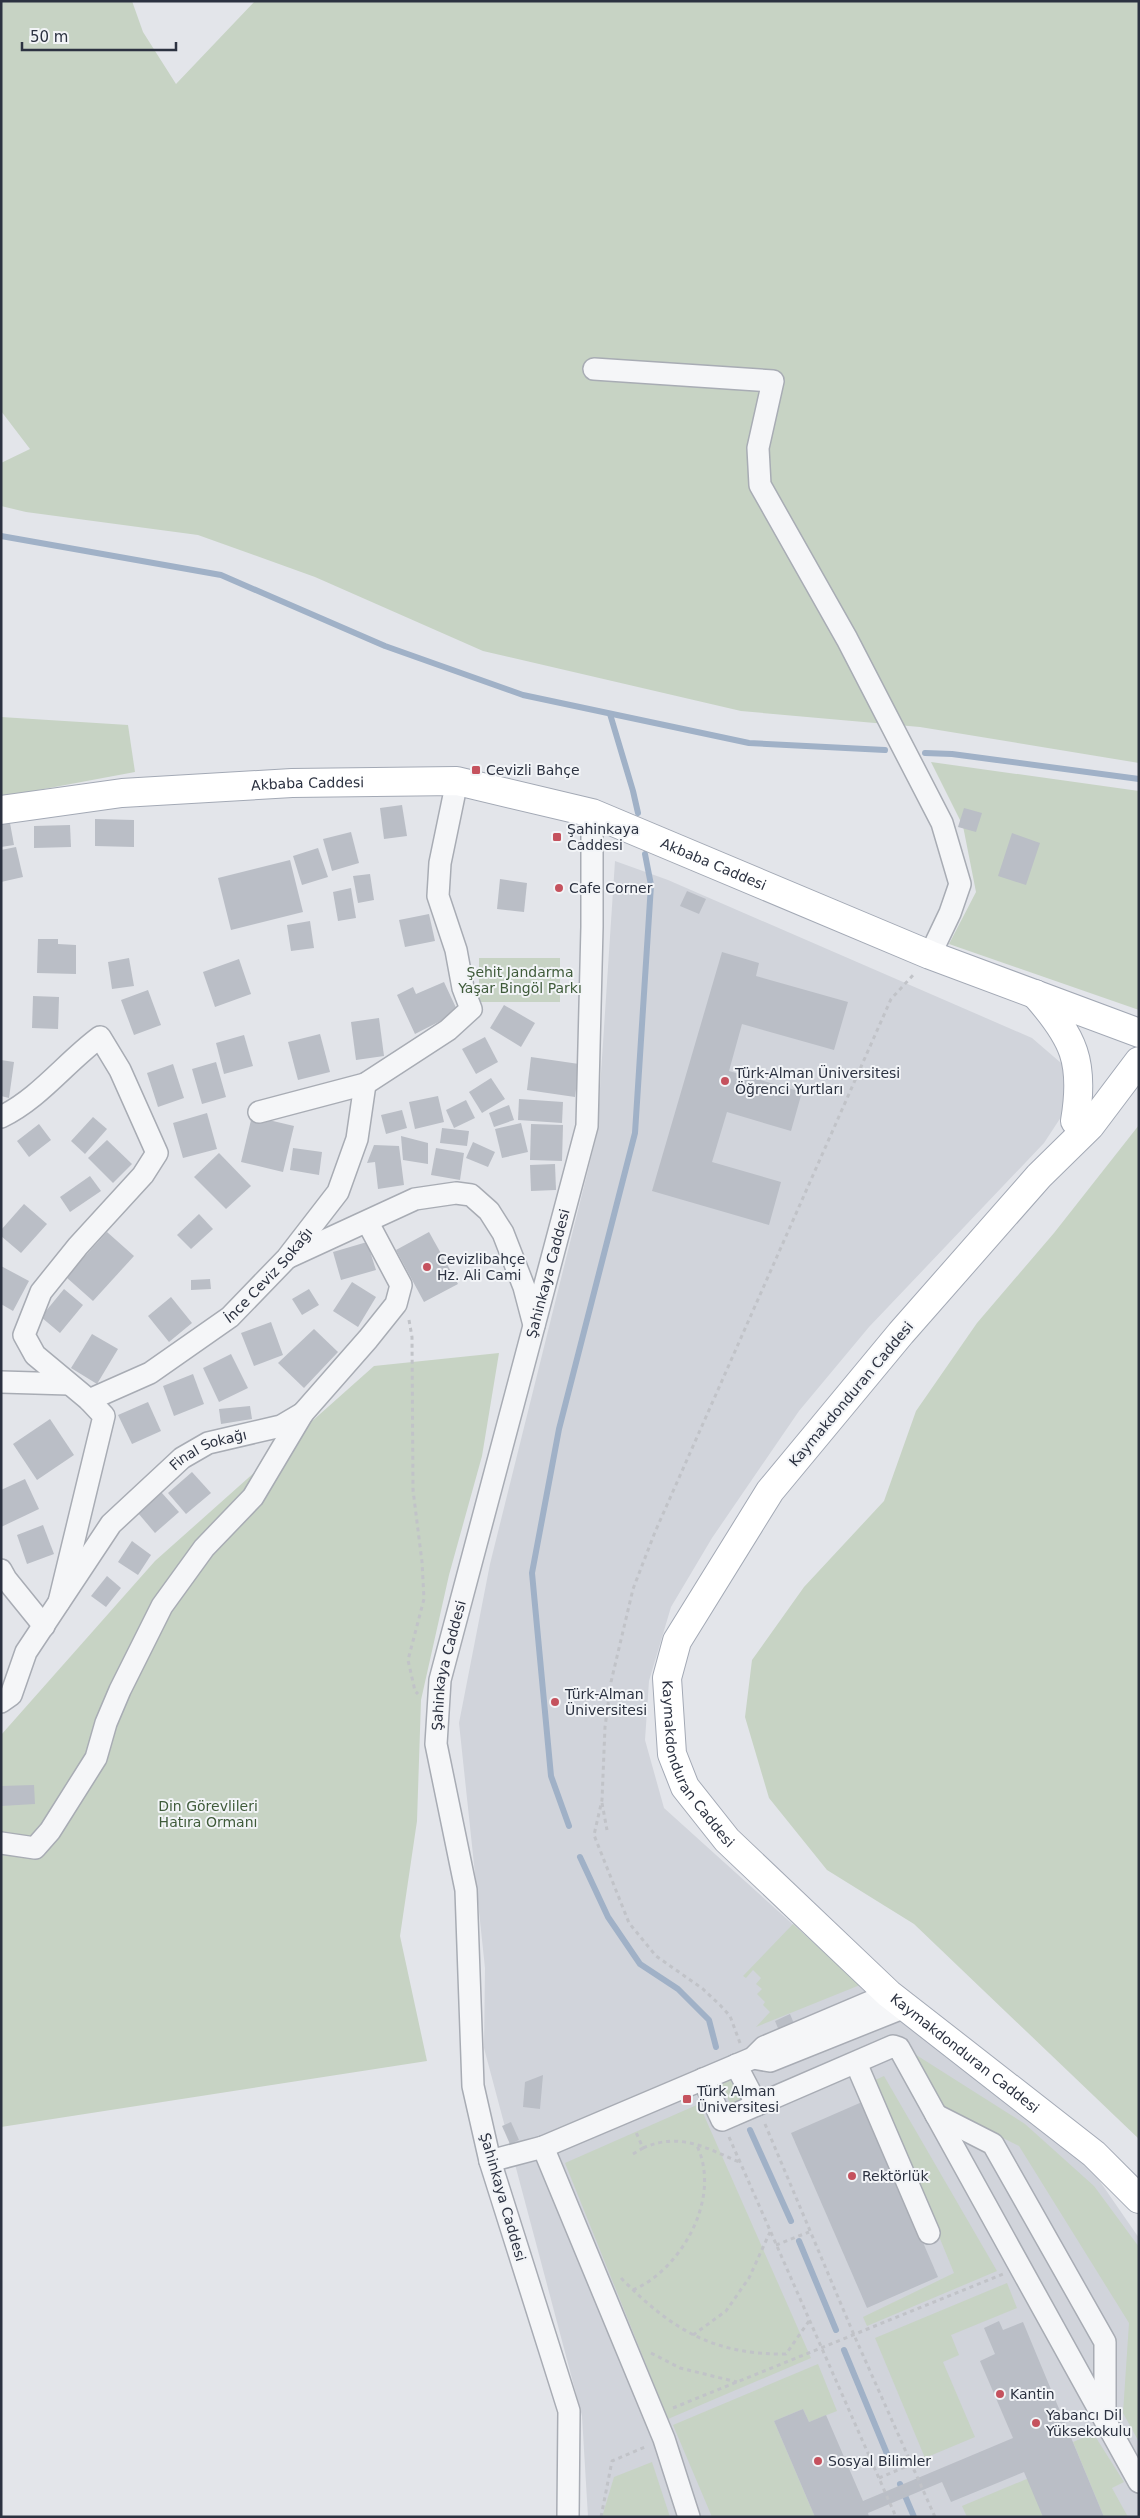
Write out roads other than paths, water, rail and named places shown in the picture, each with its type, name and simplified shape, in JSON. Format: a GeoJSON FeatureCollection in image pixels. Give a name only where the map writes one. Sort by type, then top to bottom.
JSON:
{"type":"FeatureCollection","features":[{"type":"Feature","properties":{"kind":"main road","name":"Akbaba Caddesi"},"geometry":{"type":"LineString","coordinates":[[1,810],[131,793],[292,783],[457,781],[592,813],[930,955],[1136,1032]]}},
{"type":"Feature","properties":{"kind":"main road"},"geometry":{"type":"LineString","coordinates":[[1034,993],[1052,1013],[1065,1033],[1076,1058],[1080,1075],[1082,1123]]}},
{"type":"Feature","properties":{"kind":"main road"},"geometry":{"type":"LineString","coordinates":[[1082,1123],[1116,1062],[1136,1032]]}},
{"type":"Feature","properties":{"kind":"main road"},"geometry":{"type":"LineString","coordinates":[[1082,1123],[1139,1061]]}},
{"type":"Feature","properties":{"kind":"main road"},"geometry":{"type":"LineString","coordinates":[[1082,1123],[1139,1084]]}},
{"type":"Feature","properties":{"kind":"main road","name":"Kaymakdonduran Caddesi"},"geometry":{"type":"LineString","coordinates":[[1082,1123],[1039,1176],[901,1333],[770,1490],[676,1641],[668,1678],[672,1754],[685,1787],[727,1840],[897,2000],[1094,2154],[1139,2200]]}},
{"type":"Feature","properties":{"kind":"street"},"geometry":{"type":"LineString","coordinates":[[594,369],[773,381],[758,448],[760,485],[847,639],[942,823],[960,884],[950,913],[930,955]]}},
{"type":"Feature","properties":{"kind":"street"},"geometry":{"type":"LineString","coordinates":[[258,1112],[365,1084],[448,1030],[471,1009],[463,988],[456,950],[438,896],[440,863],[457,781]]}},
{"type":"Feature","properties":{"kind":"street","name":"Şahinkaya Caddesi"},"geometry":{"type":"LineString","coordinates":[[568,2517],[570,2411],[490,2162],[473,2086],[466,1890],[436,1744],[440,1680],[587,1126],[592,927],[592,813]]}},
{"type":"Feature","properties":{"kind":"street"},"geometry":{"type":"LineString","coordinates":[[1,1117],[14,1111],[46,1086],[80,1052],[100,1037],[120,1070],[157,1153],[143,1174],[41,1292],[24,1335],[35,1355],[89,1400],[104,1416],[59,1602]]}},
{"type":"Feature","properties":{"kind":"street","name":"İnce Ceviz Sokağı"},"geometry":{"type":"LineString","coordinates":[[89,1400],[150,1373],[230,1318],[287,1258],[338,1192],[357,1139],[365,1084]]}},
{"type":"Feature","properties":{"kind":"street"},"geometry":{"type":"LineString","coordinates":[[287,1258],[368,1223],[415,1199],[456,1193],[471,1195],[489,1211],[502,1233],[524,1287],[535,1326]]}},
{"type":"Feature","properties":{"kind":"street","name":"Final Sokağı"},"geometry":{"type":"LineString","coordinates":[[1,1702],[11,1695],[26,1652],[111,1524],[182,1458],[208,1443],[281,1426],[303,1413],[396,1304],[401,1285],[368,1223]]}},
{"type":"Feature","properties":{"kind":"street"},"geometry":{"type":"LineString","coordinates":[[1,1382],[69,1384]]}},
{"type":"Feature","properties":{"kind":"street"},"geometry":{"type":"LineString","coordinates":[[1,1843],[35,1848],[50,1831],[96,1758],[106,1723],[120,1690],[162,1606],[204,1548],[253,1497],[303,1413]]}},
{"type":"Feature","properties":{"kind":"street"},"geometry":{"type":"LineString","coordinates":[[1,1570],[6,1580],[44,1626]]}},
{"type":"Feature","properties":{"kind":"street"},"geometry":{"type":"LineString","coordinates":[[490,2162],[543,2147],[703,2079],[742,2057],[770,2061],[897,2000]]}},
{"type":"Feature","properties":{"kind":"street"},"geometry":{"type":"LineString","coordinates":[[703,2079],[722,2120],[893,2046],[899,2048],[1139,2482]]}},
{"type":"Feature","properties":{"kind":"street"},"geometry":{"type":"LineString","coordinates":[[742,2057],[757,2105]]}},
{"type":"Feature","properties":{"kind":"street"},"geometry":{"type":"LineString","coordinates":[[856,2063],[929,2233]]}},
{"type":"Feature","properties":{"kind":"street"},"geometry":{"type":"LineString","coordinates":[[936,2115],[993,2144],[1105,2342],[1105,2421]]}},
{"type":"Feature","properties":{"kind":"street"},"geometry":{"type":"LineString","coordinates":[[543,2147],[664,2439],[689,2517]]}},
{"type":"Feature","properties":{"kind":"waterway"},"geometry":{"type":"LineString","coordinates":[[1,536],[221,575],[385,646],[523,695],[749,743],[885,750]]}},
{"type":"Feature","properties":{"kind":"waterway"},"geometry":{"type":"LineString","coordinates":[[610,714],[638,813]]}},
{"type":"Feature","properties":{"kind":"waterway"},"geometry":{"type":"LineString","coordinates":[[925,753],[952,754],[1139,779]]}},
{"type":"Feature","properties":{"kind":"waterway"},"geometry":{"type":"LineString","coordinates":[[569,1826],[551,1776],[532,1573],[559,1429],[635,1133],[651,885],[645,854]]}},
{"type":"Feature","properties":{"kind":"waterway"},"geometry":{"type":"LineString","coordinates":[[580,1857],[608,1917],[640,1964],[678,1989],[709,2020],[716,2047]]}},
{"type":"Feature","properties":{"kind":"waterway"},"geometry":{"type":"LineString","coordinates":[[750,2130],[791,2221]]}},
{"type":"Feature","properties":{"kind":"waterway"},"geometry":{"type":"LineString","coordinates":[[799,2241],[836,2330]]}},
{"type":"Feature","properties":{"kind":"waterway"},"geometry":{"type":"LineString","coordinates":[[844,2350],[890,2461]]}},
{"type":"Feature","properties":{"kind":"waterway"},"geometry":{"type":"LineString","coordinates":[[900,2484],[914,2517]]}},
{"type":"Feature","properties":{"kind":"place","name":"Cevizli Bahçe"},"geometry":{"type":"Point","coordinates":[476,770]}},
{"type":"Feature","properties":{"kind":"place","name":"Şahinkaya Caddesi"},"geometry":{"type":"Point","coordinates":[557,837]}},
{"type":"Feature","properties":{"kind":"place","name":"Cafe Corner"},"geometry":{"type":"Point","coordinates":[559,888]}},
{"type":"Feature","properties":{"kind":"place","name":"Türk-Alman Üniversitesi Öğrenci Yurtları"},"geometry":{"type":"Point","coordinates":[725,1081]}},
{"type":"Feature","properties":{"kind":"place","name":"Cevizlibahçe Hz. Ali Cami"},"geometry":{"type":"Point","coordinates":[427,1267]}},
{"type":"Feature","properties":{"kind":"place","name":"Türk-Alman Üniversitesi"},"geometry":{"type":"Point","coordinates":[555,1702]}},
{"type":"Feature","properties":{"kind":"place","name":"Türk Alman Üniversitesi"},"geometry":{"type":"Point","coordinates":[687,2099]}},
{"type":"Feature","properties":{"kind":"place","name":"Rektörlük"},"geometry":{"type":"Point","coordinates":[852,2176]}},
{"type":"Feature","properties":{"kind":"place","name":"Kantin"},"geometry":{"type":"Point","coordinates":[1000,2394]}},
{"type":"Feature","properties":{"kind":"place","name":"Yabancı Dil Yüksekokulu"},"geometry":{"type":"Point","coordinates":[1036,2423]}},
{"type":"Feature","properties":{"kind":"place","name":"Sosyal Bilimler"},"geometry":{"type":"Point","coordinates":[818,2461]}},
{"type":"Feature","properties":{"kind":"park label","name":"Şehit Jandarma Yaşar Bingöl Parkı"},"geometry":{"type":"Point","coordinates":[520,980]}},
{"type":"Feature","properties":{"kind":"park label","name":"Din Görevlileri Hatıra Ormanı"},"geometry":{"type":"Point","coordinates":[208,1814]}}]}
